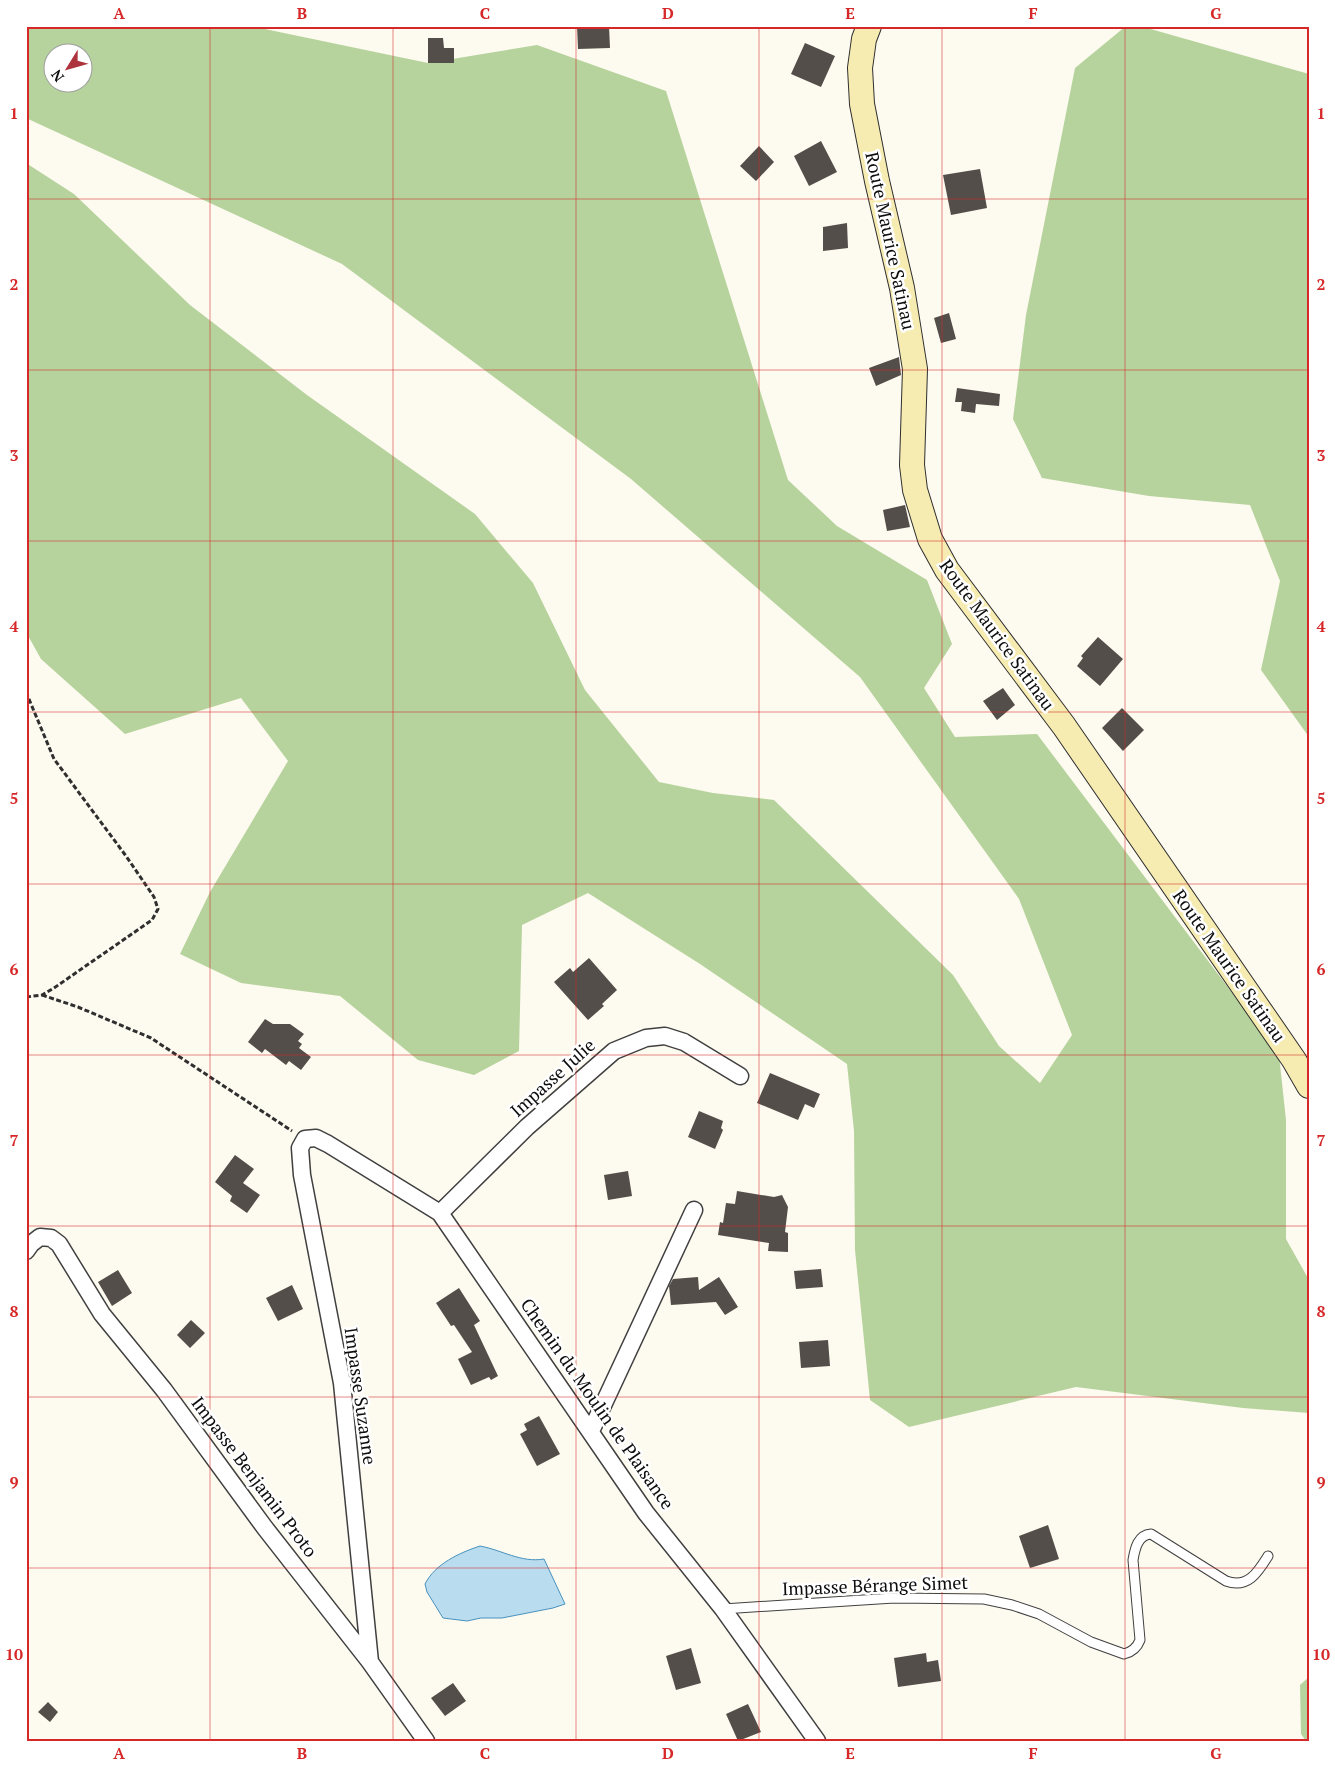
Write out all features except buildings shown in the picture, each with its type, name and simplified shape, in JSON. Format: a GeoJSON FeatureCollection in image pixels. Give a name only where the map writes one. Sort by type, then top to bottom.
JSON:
{"type":"FeatureCollection","features":[{"type":"Feature","properties":{"kind":"main road","name":"Route Maurice Satinau"},"geometry":{"type":"LineString","coordinates":[[869,26],[864,40],[860,68],[862,104],[905,306],[915,369],[912,466],[915,490],[930,539],[947,570],[1064,726],[1294,1060],[1309,1086]]}},
{"type":"Feature","properties":{"kind":"street","name":"Impasse Julie"},"geometry":{"type":"LineString","coordinates":[[440,1213],[527,1127],[614,1051],[646,1038],[665,1036],[684,1042],[740,1076]]}},
{"type":"Feature","properties":{"kind":"street","name":"Chemin du Moulin de Plaisance"},"geometry":{"type":"LineString","coordinates":[[305,1140],[316,1138],[328,1144],[440,1213],[591,1430],[646,1513],[723,1608],[817,1741]]}},
{"type":"Feature","properties":{"kind":"street","name":"Impasse Suzanne"},"geometry":{"type":"LineString","coordinates":[[305,1140],[300,1148],[302,1175],[342,1383],[370,1662]]}},
{"type":"Feature","properties":{"kind":"street"},"geometry":{"type":"LineString","coordinates":[[591,1430],[694,1210]]}},
{"type":"Feature","properties":{"kind":"street","name":"Impasse Benjamin Proto"},"geometry":{"type":"LineString","coordinates":[[26,1251],[31,1244],[40,1238],[51,1238],[59,1244],[102,1314],[164,1390],[265,1528],[370,1662],[426,1741]]}},
{"type":"Feature","properties":{"kind":"lane","name":"Impasse Bérange Simet"},"geometry":{"type":"LineString","coordinates":[[723,1608],[894,1598],[984,1599],[1012,1605],[1039,1614],[1091,1642],[1124,1654],[1133,1650],[1140,1640],[1133,1560],[1135,1550],[1141,1538],[1151,1534],[1235,1584],[1252,1578],[1268,1556]]}},
{"type":"Feature","properties":{"kind":"path"},"geometry":{"type":"LineString","coordinates":[[26,692],[54,759],[126,856],[154,897],[158,909],[152,920],[42,995]]}},
{"type":"Feature","properties":{"kind":"path"},"geometry":{"type":"LineString","coordinates":[[26,996],[42,995],[78,1007],[150,1038],[305,1140]]}},
{"type":"Feature","properties":{"kind":"green space"},"geometry":{"type":"Polygon","coordinates":[[[26,26],[251,26],[428,63],[537,45],[666,91],[788,480],[837,526],[927,580],[952,644],[924,688],[955,737],[1037,734],[1279,1055],[1286,1120],[1286,1239],[1309,1280],[1309,1413],[1243,1408],[1076,1387],[909,1427],[870,1400],[855,1250],[854,1131],[847,1064],[700,964],[588,893],[522,925],[519,1051],[474,1075],[418,1060],[340,996],[241,983],[180,954],[210,892],[288,761],[241,698],[125,734],[41,659],[26,632],[26,163],[74,194],[190,305],[307,395],[475,514],[533,583],[585,690],[659,782],[713,793],[774,800],[953,975],[999,1046],[1040,1083],[1072,1035],[1019,899],[860,677],[631,479],[342,264],[26,118],[26,26]]]}},
{"type":"Feature","properties":{"kind":"green space"},"geometry":{"type":"Polygon","coordinates":[[[1126,26],[1140,26],[1309,74],[1309,737],[1261,670],[1280,581],[1250,505],[1149,496],[1042,478],[1013,419],[1026,315],[1075,68],[1126,26]]]}},
{"type":"Feature","properties":{"kind":"green space"},"geometry":{"type":"Polygon","coordinates":[[[1309,1677],[1309,1741],[1306,1741],[1301,1734],[1300,1685],[1309,1677]]]}},
{"type":"Feature","properties":{"kind":"water"},"geometry":{"type":"Polygon","coordinates":[[[480,1546],[519,1558],[544,1559],[565,1604],[502,1618],[481,1618],[467,1621],[443,1618],[427,1592],[425,1584],[429,1577],[448,1560],[480,1546]]]}}]}
